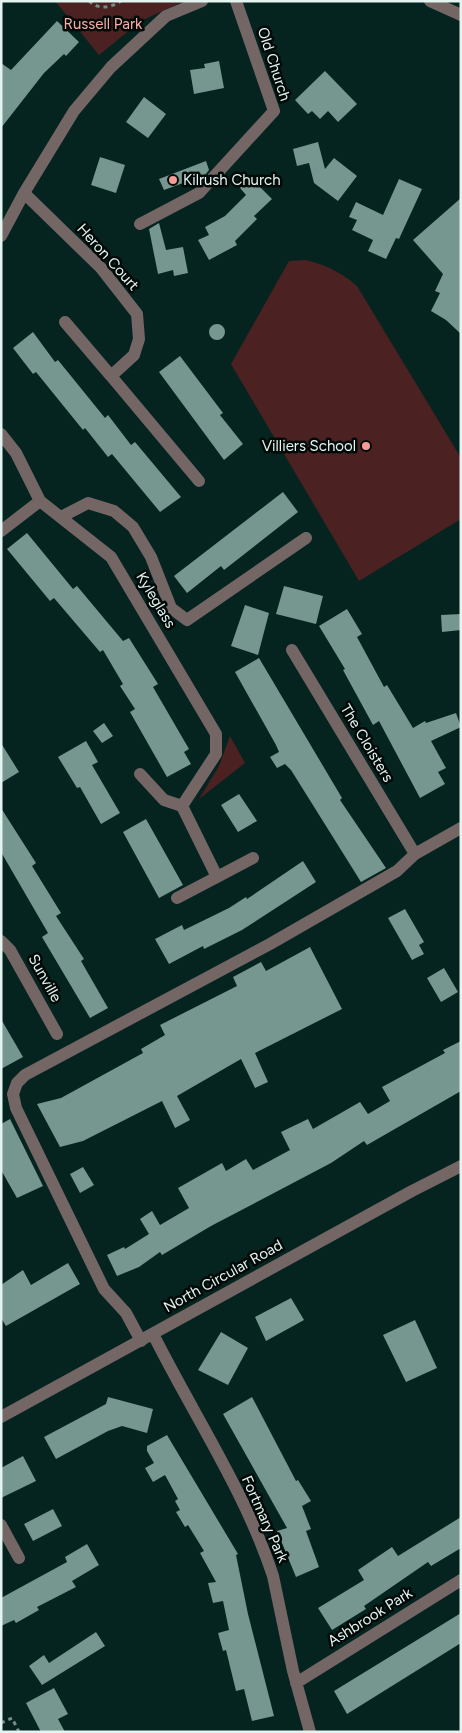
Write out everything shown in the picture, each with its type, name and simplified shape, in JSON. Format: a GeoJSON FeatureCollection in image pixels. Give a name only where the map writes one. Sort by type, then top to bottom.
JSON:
{"type":"FeatureCollection","features":[{"type":"Feature","properties":{"kind":"street"},"geometry":{"type":"LineString","coordinates":[[1,236],[74,111],[111,67],[166,16],[202,1]]}},
{"type":"Feature","properties":{"kind":"street","name":"Old Church"},"geometry":{"type":"LineString","coordinates":[[140,224],[200,193],[274,111],[236,1]]}},
{"type":"Feature","properties":{"kind":"street"},"geometry":{"type":"LineString","coordinates":[[430,1],[461,15]]}},
{"type":"Feature","properties":{"kind":"street","name":"Heron Court"},"geometry":{"type":"LineString","coordinates":[[24,194],[101,268],[137,314],[139,339],[134,355],[111,376]]}},
{"type":"Feature","properties":{"kind":"street"},"geometry":{"type":"LineString","coordinates":[[65,322],[199,481]]}},
{"type":"Feature","properties":{"kind":"street","name":"Kyleglass"},"geometry":{"type":"LineString","coordinates":[[1,434],[16,453],[40,501],[111,558],[216,734],[216,754],[182,806]]}},
{"type":"Feature","properties":{"kind":"street"},"geometry":{"type":"LineString","coordinates":[[1,531],[40,501]]}},
{"type":"Feature","properties":{"kind":"street"},"geometry":{"type":"LineString","coordinates":[[61,517],[88,503],[114,511],[133,527],[151,557],[171,608],[187,620],[306,538]]}},
{"type":"Feature","properties":{"kind":"street","name":"The Cloisters"},"geometry":{"type":"LineString","coordinates":[[292,650],[415,854]]}},
{"type":"Feature","properties":{"kind":"street"},"geometry":{"type":"LineString","coordinates":[[140,774],[164,800],[182,806],[217,877]]}},
{"type":"Feature","properties":{"kind":"street"},"geometry":{"type":"LineString","coordinates":[[141,1341],[126,1313],[104,1290],[20,1116],[13,1094],[17,1083],[25,1075],[270,944],[397,871],[415,854],[461,828]]}},
{"type":"Feature","properties":{"kind":"street"},"geometry":{"type":"LineString","coordinates":[[178,898],[253,858]]}},
{"type":"Feature","properties":{"kind":"street","name":"Sunville"},"geometry":{"type":"LineString","coordinates":[[1,941],[10,950],[57,1034]]}},
{"type":"Feature","properties":{"kind":"street","name":"North Circular Road"},"geometry":{"type":"LineString","coordinates":[[1,1417],[412,1190],[461,1166]]}},
{"type":"Feature","properties":{"kind":"street","name":"Fortmary Park"},"geometry":{"type":"LineString","coordinates":[[153,1334],[229,1477],[266,1556],[273,1576],[296,1683],[310,1732]]}},
{"type":"Feature","properties":{"kind":"street"},"geometry":{"type":"LineString","coordinates":[[1,1525],[19,1558]]}},
{"type":"Feature","properties":{"kind":"street","name":"Ashbrook Park"},"geometry":{"type":"LineString","coordinates":[[296,1683],[461,1580]]}},
{"type":"Feature","properties":{"kind":"path"},"geometry":{"type":"LineString","coordinates":[[89,1],[95,6],[111,7],[121,1]]}},
{"type":"Feature","properties":{"kind":"path"},"geometry":{"type":"LineString","coordinates":[[1,1723],[12,1718],[19,1732]]}},
{"type":"Feature","properties":{"kind":"green space","name":"Russell Park"},"geometry":{"type":"Polygon","coordinates":[[[55,1],[184,1],[141,21],[99,55],[55,1]]]}},
{"type":"Feature","properties":{"kind":"green space"},"geometry":{"type":"Polygon","coordinates":[[[306,260],[333,270],[357,286],[461,458],[461,519],[359,581],[231,364],[289,261],[306,260]]]}},
{"type":"Feature","properties":{"kind":"green space"},"geometry":{"type":"Polygon","coordinates":[[[230,736],[245,763],[199,799],[219,766],[230,736]]]}},
{"type":"Feature","properties":{"kind":"building"},"geometry":{"type":"Polygon","coordinates":[[[57,21],[79,42],[66,56],[64,54],[44,73],[1,128],[1,63],[11,70],[57,21]]]}},
{"type":"Feature","properties":{"kind":"building"},"geometry":{"type":"Polygon","coordinates":[[[219,61],[224,88],[194,94],[190,70],[205,68],[204,64],[219,61]]]}},
{"type":"Feature","properties":{"kind":"building"},"geometry":{"type":"Polygon","coordinates":[[[325,71],[357,104],[338,122],[328,111],[320,119],[312,111],[308,114],[295,100],[325,71]]]}},
{"type":"Feature","properties":{"kind":"building"},"geometry":{"type":"Polygon","coordinates":[[[144,97],[166,114],[148,138],[126,122],[144,97]]]}},
{"type":"Feature","properties":{"kind":"building"},"geometry":{"type":"Polygon","coordinates":[[[318,142],[325,169],[334,158],[357,176],[338,201],[314,183],[309,163],[297,166],[293,149],[318,142]]]}},
{"type":"Feature","properties":{"kind":"building"},"geometry":{"type":"Polygon","coordinates":[[[100,157],[125,165],[116,193],[91,185],[100,157]]]}},
{"type":"Feature","properties":{"kind":"building"},"geometry":{"type":"Polygon","coordinates":[[[206,161],[209,170],[205,175],[164,190],[159,179],[206,161]]]}},
{"type":"Feature","properties":{"kind":"building"},"geometry":{"type":"Polygon","coordinates":[[[251,178],[272,199],[254,216],[257,219],[235,241],[237,245],[209,260],[198,240],[209,235],[205,227],[225,216],[246,195],[240,188],[251,178]]]}},
{"type":"Feature","properties":{"kind":"building"},"geometry":{"type":"Polygon","coordinates":[[[399,179],[422,189],[399,239],[396,238],[386,259],[368,251],[373,240],[352,230],[357,220],[349,217],[356,202],[383,215],[399,179]]]}},
{"type":"Feature","properties":{"kind":"building"},"geometry":{"type":"Polygon","coordinates":[[[461,198],[461,334],[446,320],[431,311],[440,293],[435,291],[443,274],[413,240],[461,198]]]}},
{"type":"Feature","properties":{"kind":"building"},"geometry":{"type":"Polygon","coordinates":[[[159,223],[166,250],[183,247],[188,273],[174,276],[173,270],[158,274],[149,229],[159,223]]]}},
{"type":"Feature","properties":{"kind":"building"},"geometry":{"type":"Polygon","coordinates":[[[214,324],[220,324],[225,329],[223,338],[214,340],[209,335],[209,329],[214,324]]]}},
{"type":"Feature","properties":{"kind":"building"},"geometry":{"type":"Polygon","coordinates":[[[33,332],[55,362],[58,360],[105,418],[108,415],[131,445],[135,442],[181,497],[160,512],[112,454],[108,457],[85,428],[83,430],[36,372],[33,374],[13,348],[33,332]]]}},
{"type":"Feature","properties":{"kind":"building"},"geometry":{"type":"Polygon","coordinates":[[[180,356],[223,413],[220,415],[243,444],[224,460],[159,372],[180,356]]]}},
{"type":"Feature","properties":{"kind":"building"},"geometry":{"type":"Polygon","coordinates":[[[283,492],[298,512],[224,570],[221,566],[187,593],[174,576],[283,492]]]}},
{"type":"Feature","properties":{"kind":"building"},"geometry":{"type":"Polygon","coordinates":[[[27,533],[73,589],[77,586],[123,641],[129,638],[158,684],[153,687],[189,749],[184,752],[191,764],[167,777],[130,712],[135,709],[120,686],[123,684],[103,650],[100,652],[54,598],[50,601],[7,549],[27,533]]]}},
{"type":"Feature","properties":{"kind":"building"},"geometry":{"type":"Polygon","coordinates":[[[284,586],[323,596],[316,624],[276,614],[284,586]]]}},
{"type":"Feature","properties":{"kind":"building"},"geometry":{"type":"Polygon","coordinates":[[[245,605],[269,613],[258,655],[231,646],[245,605]]]}},
{"type":"Feature","properties":{"kind":"building"},"geometry":{"type":"Polygon","coordinates":[[[347,609],[362,634],[357,637],[384,687],[387,685],[413,728],[425,721],[426,723],[456,713],[461,727],[431,741],[446,768],[438,772],[445,784],[420,798],[379,721],[373,725],[343,670],[345,669],[319,626],[347,609]]]}},
{"type":"Feature","properties":{"kind":"building"},"geometry":{"type":"Polygon","coordinates":[[[461,614],[461,630],[442,632],[441,615],[461,614]]]}},
{"type":"Feature","properties":{"kind":"building"},"geometry":{"type":"Polygon","coordinates":[[[259,658],[342,798],[340,800],[386,868],[361,882],[291,770],[285,764],[277,768],[270,757],[279,752],[235,672],[259,658]]]}},
{"type":"Feature","properties":{"kind":"building"},"geometry":{"type":"Polygon","coordinates":[[[104,723],[113,736],[102,743],[93,731],[104,723]]]}},
{"type":"Feature","properties":{"kind":"building"},"geometry":{"type":"Polygon","coordinates":[[[86,741],[98,762],[92,765],[120,813],[101,824],[80,787],[77,788],[58,757],[86,741]]]}},
{"type":"Feature","properties":{"kind":"building"},"geometry":{"type":"Polygon","coordinates":[[[1,743],[19,772],[1,783],[1,743]]]}},
{"type":"Feature","properties":{"kind":"building"},"geometry":{"type":"Polygon","coordinates":[[[239,794],[257,821],[238,832],[221,805],[239,794]]]}},
{"type":"Feature","properties":{"kind":"building"},"geometry":{"type":"Polygon","coordinates":[[[1,808],[36,863],[32,866],[61,913],[56,916],[84,959],[81,961],[108,1008],[90,1018],[42,937],[48,933],[1,852],[1,808]]]}},
{"type":"Feature","properties":{"kind":"building"},"geometry":{"type":"Polygon","coordinates":[[[146,819],[183,885],[159,898],[123,832],[146,819]]]}},
{"type":"Feature","properties":{"kind":"building"},"geometry":{"type":"Polygon","coordinates":[[[303,861],[316,882],[242,930],[204,949],[203,946],[169,964],[155,939],[182,925],[184,930],[229,908],[246,897],[247,899],[303,861]]]}},
{"type":"Feature","properties":{"kind":"building"},"geometry":{"type":"Polygon","coordinates":[[[405,909],[424,942],[419,945],[424,954],[412,960],[388,918],[405,909]]]}},
{"type":"Feature","properties":{"kind":"building"},"geometry":{"type":"Polygon","coordinates":[[[310,947],[342,1009],[255,1053],[268,1082],[255,1088],[241,1059],[177,1096],[190,1120],[175,1128],[162,1101],[83,1141],[60,1147],[37,1104],[61,1098],[143,1053],[141,1049],[165,1035],[160,1025],[237,986],[233,977],[261,962],[266,971],[310,947]]]}},
{"type":"Feature","properties":{"kind":"building"},"geometry":{"type":"Polygon","coordinates":[[[444,968],[458,992],[441,1002],[427,978],[444,968]]]}},
{"type":"Feature","properties":{"kind":"building"},"geometry":{"type":"Polygon","coordinates":[[[1,1019],[23,1057],[1,1069],[1,1019]]]}},
{"type":"Feature","properties":{"kind":"building"},"geometry":{"type":"Polygon","coordinates":[[[461,1041],[461,1091],[367,1145],[364,1141],[331,1163],[211,1226],[162,1255],[160,1252],[139,1267],[117,1276],[107,1255],[124,1247],[125,1249],[149,1234],[140,1219],[152,1211],[160,1225],[189,1208],[178,1188],[222,1163],[226,1171],[246,1159],[253,1170],[290,1150],[281,1132],[308,1119],[313,1129],[360,1102],[368,1114],[390,1101],[382,1087],[445,1053],[443,1050],[461,1041]]]}},
{"type":"Feature","properties":{"kind":"building"},"geometry":{"type":"Polygon","coordinates":[[[10,1119],[43,1186],[17,1198],[1,1170],[1,1124],[10,1119]]]}},
{"type":"Feature","properties":{"kind":"building"},"geometry":{"type":"Polygon","coordinates":[[[83,1167],[94,1185],[80,1193],[70,1174],[83,1167]]]}},
{"type":"Feature","properties":{"kind":"building"},"geometry":{"type":"Polygon","coordinates":[[[68,1263],[80,1284],[6,1326],[1,1318],[1,1285],[23,1270],[31,1285],[68,1263]]]}},
{"type":"Feature","properties":{"kind":"building"},"geometry":{"type":"Polygon","coordinates":[[[291,1298],[304,1320],[266,1341],[255,1317],[291,1298]]]}},
{"type":"Feature","properties":{"kind":"building"},"geometry":{"type":"Polygon","coordinates":[[[415,1320],[437,1368],[406,1382],[383,1335],[415,1320]]]}},
{"type":"Feature","properties":{"kind":"building"},"geometry":{"type":"Polygon","coordinates":[[[221,1332],[248,1348],[228,1385],[198,1370],[221,1332]]]}},
{"type":"Feature","properties":{"kind":"building"},"geometry":{"type":"Polygon","coordinates":[[[108,1397],[153,1409],[147,1433],[122,1426],[108,1431],[56,1459],[44,1437],[106,1404],[108,1397]]]}},
{"type":"Feature","properties":{"kind":"building"},"geometry":{"type":"Polygon","coordinates":[[[252,1397],[296,1481],[298,1480],[311,1501],[302,1506],[311,1529],[306,1531],[319,1567],[296,1577],[277,1531],[287,1528],[223,1414],[252,1397]]]}},
{"type":"Feature","properties":{"kind":"building"},"geometry":{"type":"Polygon","coordinates":[[[167,1435],[238,1554],[236,1555],[248,1614],[274,1716],[252,1721],[244,1689],[236,1691],[226,1650],[223,1651],[218,1633],[229,1630],[223,1601],[213,1603],[208,1583],[216,1582],[200,1553],[204,1551],[188,1525],[185,1527],[176,1512],[180,1510],[175,1501],[178,1499],[165,1475],[153,1482],[145,1468],[154,1463],[147,1451],[147,1446],[167,1435]]]}},
{"type":"Feature","properties":{"kind":"building"},"geometry":{"type":"Polygon","coordinates":[[[23,1456],[36,1481],[1,1498],[1,1468],[23,1456]]]}},
{"type":"Feature","properties":{"kind":"building"},"geometry":{"type":"Polygon","coordinates":[[[53,1509],[62,1526],[33,1541],[24,1524],[53,1509]]]}},
{"type":"Feature","properties":{"kind":"building"},"geometry":{"type":"Polygon","coordinates":[[[461,1517],[461,1548],[431,1566],[428,1562],[364,1606],[366,1609],[332,1630],[318,1608],[364,1580],[358,1570],[392,1547],[398,1556],[461,1517]]]}},
{"type":"Feature","properties":{"kind":"building"},"geometry":{"type":"Polygon","coordinates":[[[87,1544],[99,1565],[72,1581],[76,1587],[37,1607],[39,1610],[16,1623],[14,1620],[1,1626],[1,1598],[67,1562],[65,1557],[87,1544]]]}},
{"type":"Feature","properties":{"kind":"building"},"geometry":{"type":"Polygon","coordinates":[[[461,1613],[461,1643],[347,1714],[334,1691],[461,1613]]]}},
{"type":"Feature","properties":{"kind":"building"},"geometry":{"type":"Polygon","coordinates":[[[96,1632],[105,1646],[42,1685],[29,1666],[44,1655],[49,1663],[96,1632]]]}},
{"type":"Feature","properties":{"kind":"building"},"geometry":{"type":"Polygon","coordinates":[[[54,1688],[68,1714],[58,1719],[65,1732],[41,1732],[26,1703],[54,1688]]]}},
{"type":"Feature","properties":{"kind":"place","name":"Kilrush Church"},"geometry":{"type":"Point","coordinates":[173,180]}},
{"type":"Feature","properties":{"kind":"place","name":"Villiers School"},"geometry":{"type":"Point","coordinates":[366,446]}}]}
